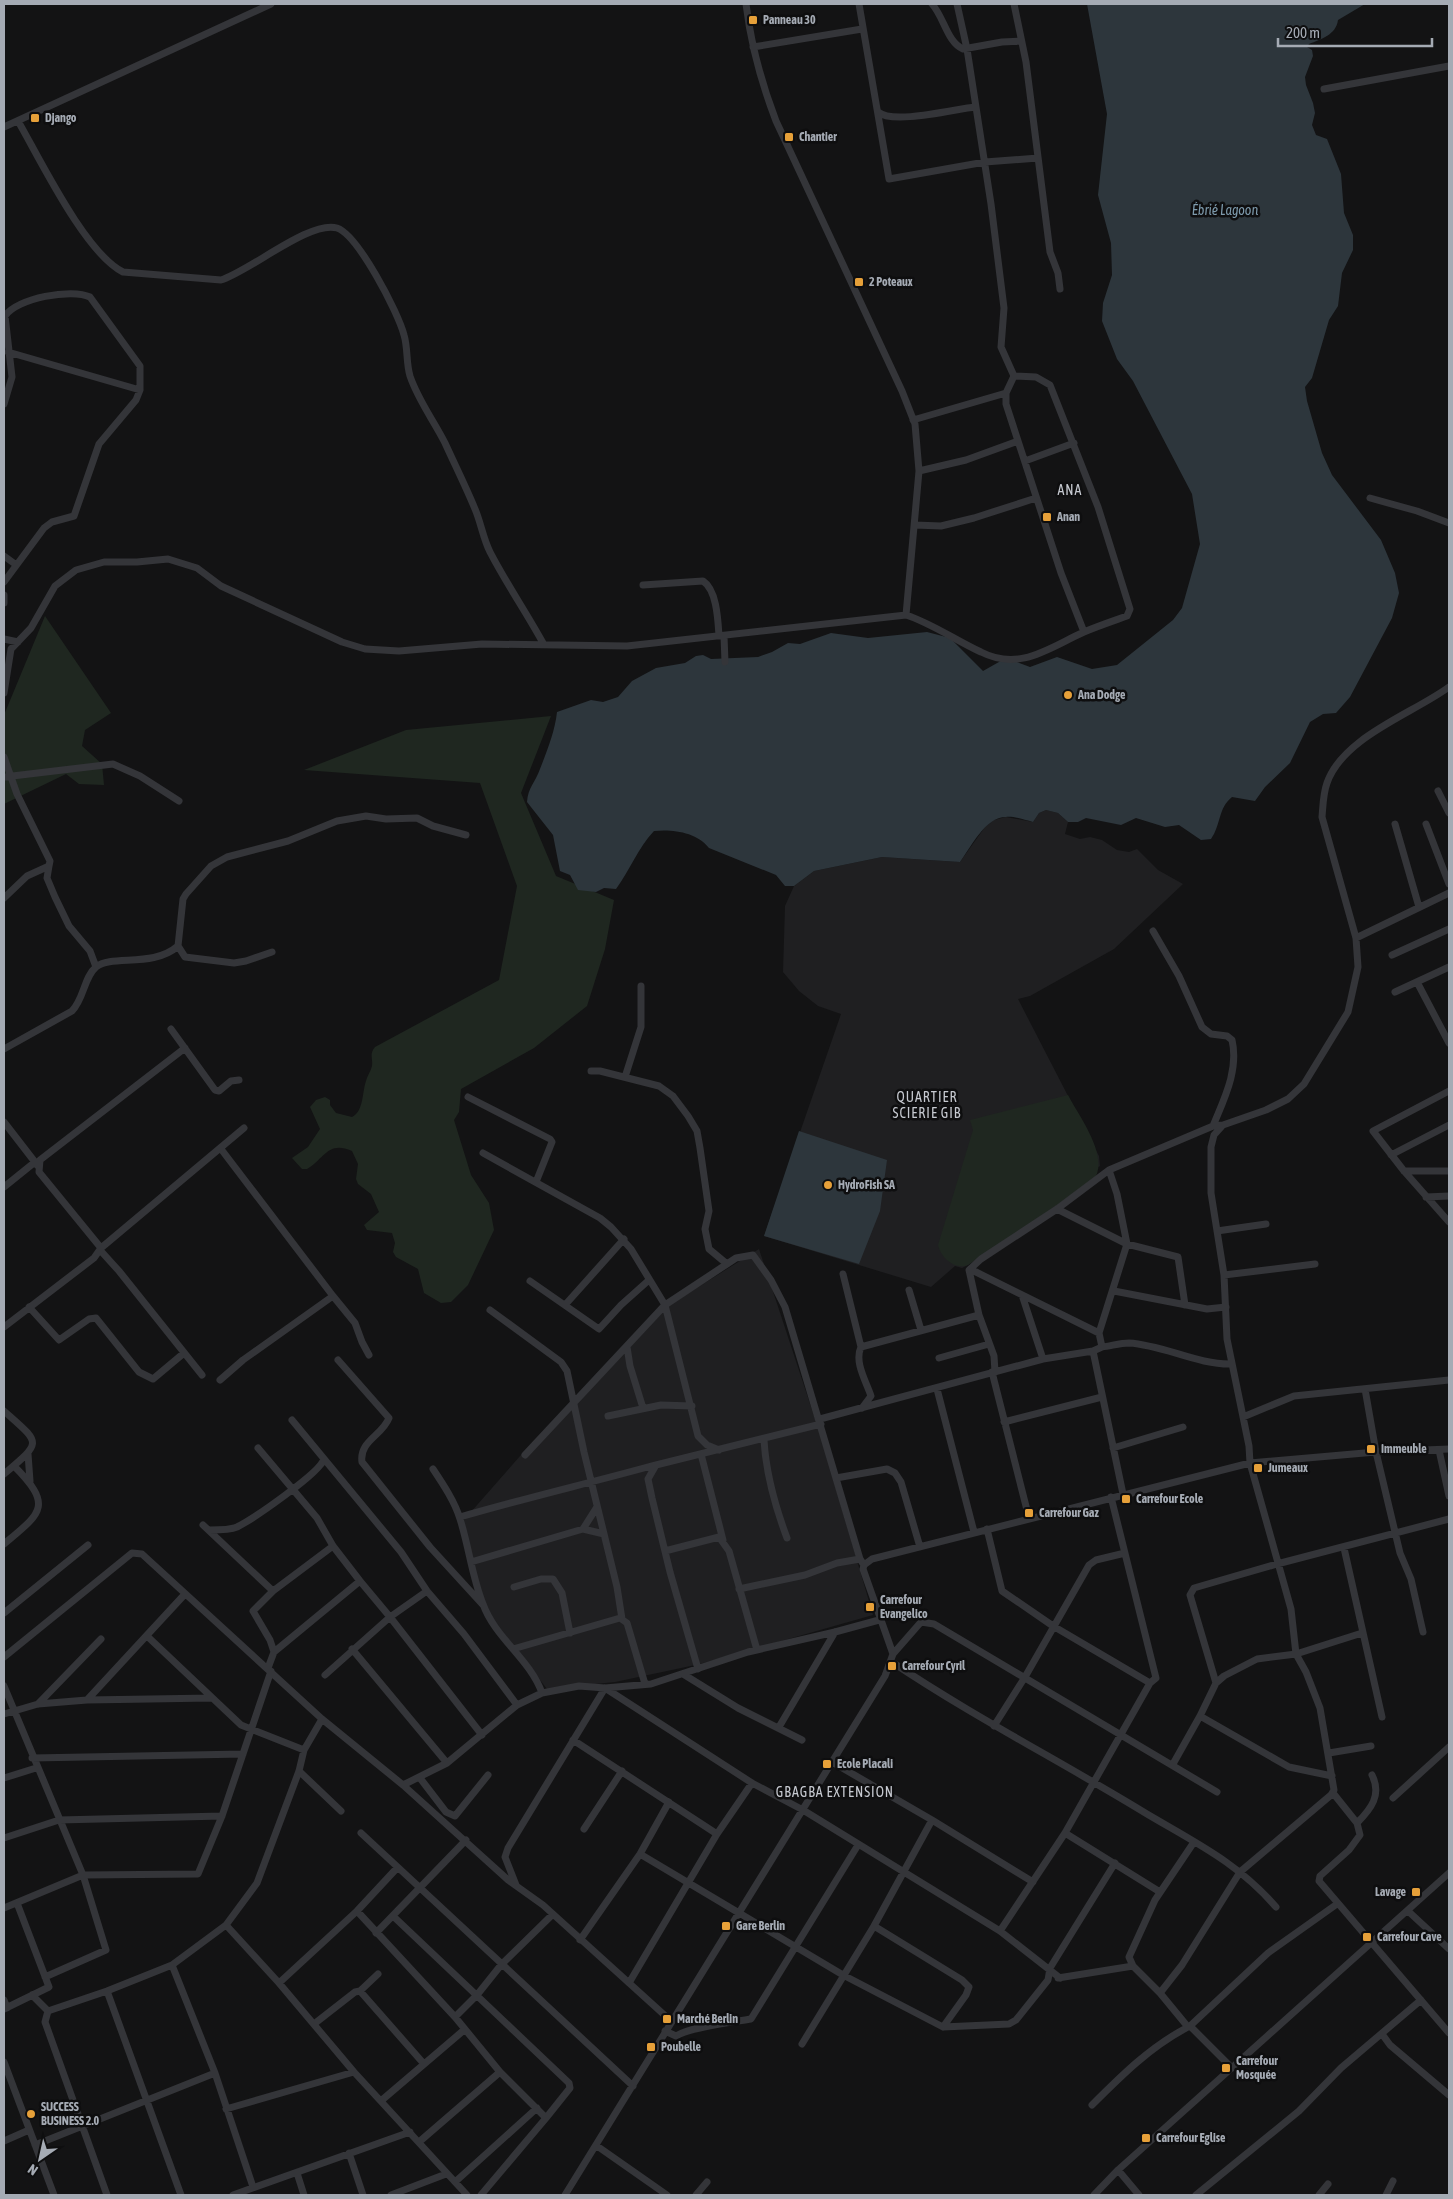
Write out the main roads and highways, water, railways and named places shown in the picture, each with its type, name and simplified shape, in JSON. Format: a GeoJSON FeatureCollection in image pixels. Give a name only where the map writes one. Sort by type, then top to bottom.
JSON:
{"type":"FeatureCollection","features":[{"type":"Feature","properties":{"kind":"water","name":"Ébrié Lagoon"},"geometry":{"type":"Polygon","coordinates":[[[1087,4],[1365,4],[1338,20],[1337,25],[1327,36],[1309,44],[1307,47],[1312,50],[1313,56],[1305,77],[1315,113],[1312,125],[1316,135],[1327,139],[1341,174],[1344,213],[1353,235],[1353,250],[1342,273],[1338,306],[1329,320],[1312,378],[1305,387],[1307,401],[1322,453],[1332,475],[1381,540],[1395,573],[1399,593],[1392,618],[1350,697],[1336,713],[1323,714],[1310,722],[1290,763],[1265,787],[1255,801],[1232,797],[1227,801],[1211,839],[1201,840],[1179,825],[1165,827],[1136,818],[1121,825],[1086,818],[1078,822],[1068,822],[1058,813],[1046,810],[1039,813],[1033,822],[1009,817],[998,818],[991,822],[979,834],[960,862],[882,857],[814,871],[794,886],[785,886],[776,875],[709,848],[698,838],[691,835],[676,831],[654,831],[643,845],[616,889],[604,888],[596,892],[578,890],[570,875],[560,871],[553,835],[527,802],[530,789],[538,774],[550,741],[557,712],[591,700],[603,702],[618,697],[632,681],[656,668],[685,663],[696,656],[703,655],[711,659],[758,657],[788,643],[800,644],[831,633],[868,638],[927,632],[950,638],[983,671],[1006,658],[1030,667],[1057,657],[1092,669],[1117,665],[1173,620],[1182,608],[1200,544],[1192,494],[1133,381],[1117,359],[1102,321],[1103,303],[1112,275],[1111,243],[1098,195],[1107,114],[1087,4]]]}},
{"type":"Feature","properties":{"kind":"water","name":"HydroFish SA"},"geometry":{"type":"Polygon","coordinates":[[[799,1131],[887,1160],[880,1211],[859,1264],[764,1236],[799,1131]]]}},
{"type":"Feature","properties":{"kind":"place","name":"Panneau 30"},"geometry":{"type":"Point","coordinates":[753,20]}},
{"type":"Feature","properties":{"kind":"place","name":"Django"},"geometry":{"type":"Point","coordinates":[35,118]}},
{"type":"Feature","properties":{"kind":"place","name":"Chantier"},"geometry":{"type":"Point","coordinates":[789,137]}},
{"type":"Feature","properties":{"kind":"place","name":"2 Poteaux"},"geometry":{"type":"Point","coordinates":[859,282]}},
{"type":"Feature","properties":{"kind":"place","name":"Anan"},"geometry":{"type":"Point","coordinates":[1047,517]}},
{"type":"Feature","properties":{"kind":"place","name":"Ana Dodge"},"geometry":{"type":"Point","coordinates":[1068,695]}},
{"type":"Feature","properties":{"kind":"place","name":"HydroFish SA"},"geometry":{"type":"Point","coordinates":[828,1185]}},
{"type":"Feature","properties":{"kind":"place","name":"Immeuble"},"geometry":{"type":"Point","coordinates":[1371,1449]}},
{"type":"Feature","properties":{"kind":"place","name":"Jumeaux"},"geometry":{"type":"Point","coordinates":[1258,1468]}},
{"type":"Feature","properties":{"kind":"place","name":"Carrefour Ecole"},"geometry":{"type":"Point","coordinates":[1126,1499]}},
{"type":"Feature","properties":{"kind":"place","name":"Carrefour Gaz"},"geometry":{"type":"Point","coordinates":[1029,1513]}},
{"type":"Feature","properties":{"kind":"place","name":"Carrefour Evangelico"},"geometry":{"type":"Point","coordinates":[870,1607]}},
{"type":"Feature","properties":{"kind":"place","name":"Carrefour Cyril"},"geometry":{"type":"Point","coordinates":[892,1666]}},
{"type":"Feature","properties":{"kind":"place","name":"Ecole Placali"},"geometry":{"type":"Point","coordinates":[827,1764]}},
{"type":"Feature","properties":{"kind":"place","name":"Lavage"},"geometry":{"type":"Point","coordinates":[1416,1892]}},
{"type":"Feature","properties":{"kind":"place","name":"Gare Berlin"},"geometry":{"type":"Point","coordinates":[726,1926]}},
{"type":"Feature","properties":{"kind":"place","name":"Carrefour Cave"},"geometry":{"type":"Point","coordinates":[1367,1937]}},
{"type":"Feature","properties":{"kind":"place","name":"Marché Berlin"},"geometry":{"type":"Point","coordinates":[667,2019]}},
{"type":"Feature","properties":{"kind":"place","name":"Poubelle"},"geometry":{"type":"Point","coordinates":[651,2047]}},
{"type":"Feature","properties":{"kind":"place","name":"Carrefour Mosquée"},"geometry":{"type":"Point","coordinates":[1226,2068]}},
{"type":"Feature","properties":{"kind":"place","name":"SUCCESS BUSINESS 2.0"},"geometry":{"type":"Point","coordinates":[31,2114]}},
{"type":"Feature","properties":{"kind":"place","name":"Carrefour Eglise"},"geometry":{"type":"Point","coordinates":[1146,2138]}},
{"type":"Feature","properties":{"kind":"district","name":"ANA"},"geometry":{"type":"Point","coordinates":[1070,490]}},
{"type":"Feature","properties":{"kind":"district","name":"QUARTIER SCIERIE GIB"},"geometry":{"type":"Point","coordinates":[927,1106]}},
{"type":"Feature","properties":{"kind":"district","name":"GBAGBA EXTENSION"},"geometry":{"type":"Point","coordinates":[835,1792]}}]}
